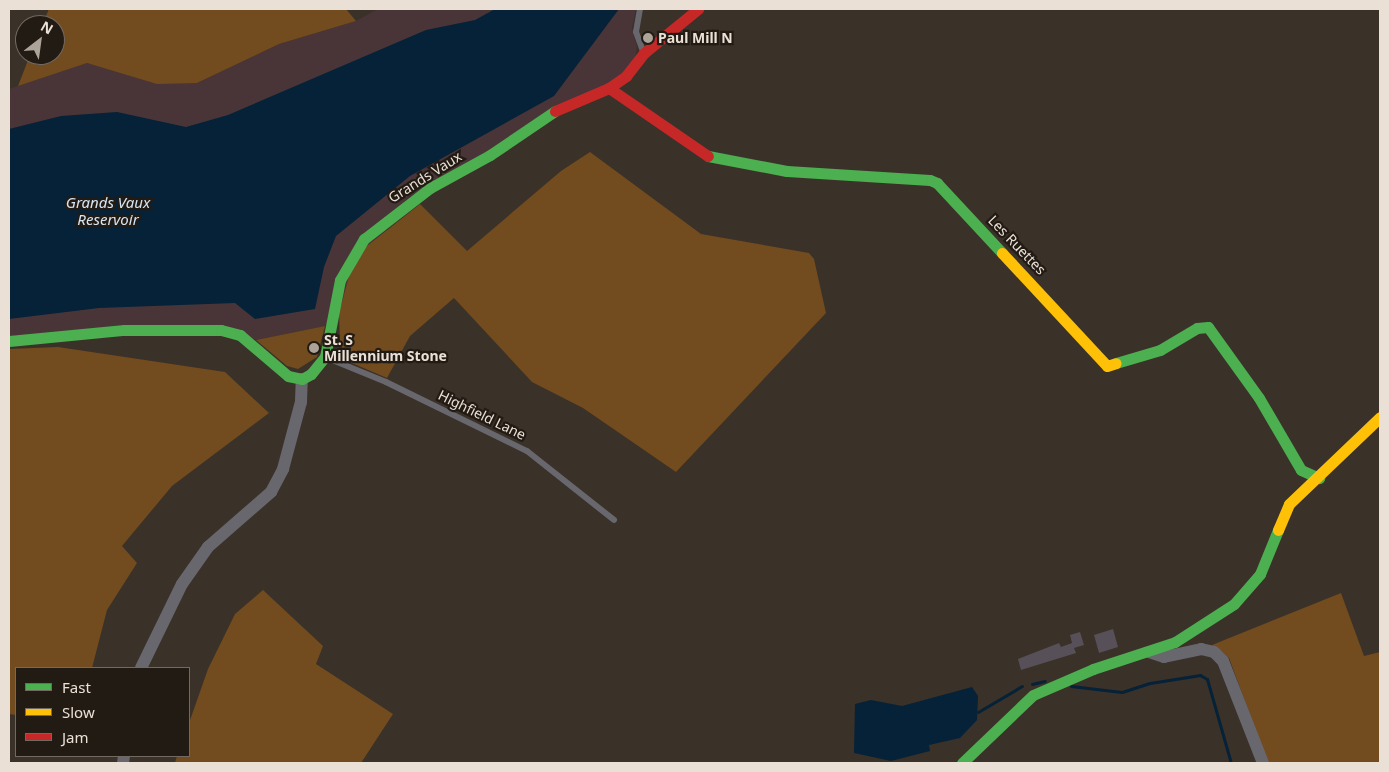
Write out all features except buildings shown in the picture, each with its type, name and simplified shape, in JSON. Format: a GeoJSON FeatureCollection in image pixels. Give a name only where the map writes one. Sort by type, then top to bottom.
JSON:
{"type":"FeatureCollection","features":[{"type":"Feature","properties":{"kind":"street","name":"Grands Vaux"},"geometry":{"type":"LineString","coordinates":[[325,358],[340,280],[350,258],[364,239],[430,188],[490,155],[555,111],[610,88],[626,76],[644,53],[698,9]]}},
{"type":"Feature","properties":{"kind":"street","name":"Les Ruettes"},"geometry":{"type":"LineString","coordinates":[[610,88],[688,145],[719,160],[787,171],[930,180],[936,183],[1107,366],[1160,350],[1198,328],[1208,327],[1259,398],[1301,470],[1307,476],[1319,478]]}},
{"type":"Feature","properties":{"kind":"street"},"geometry":{"type":"LineString","coordinates":[[9,342],[124,330],[221,330],[240,335],[288,376],[302,379],[311,374],[325,358]]}},
{"type":"Feature","properties":{"kind":"street"},"geometry":{"type":"LineString","coordinates":[[141,667],[182,584],[208,547],[272,492],[283,469],[301,402],[302,379]]}},
{"type":"Feature","properties":{"kind":"street"},"geometry":{"type":"LineString","coordinates":[[962,763],[1033,695],[1062,681],[1149,652],[1192,632],[1240,598],[1260,574],[1289,504],[1319,478],[1380,417]]}},
{"type":"Feature","properties":{"kind":"street"},"geometry":{"type":"LineString","coordinates":[[1149,652],[1164,657],[1201,649],[1214,652],[1223,661],[1263,763]]}},
{"type":"Feature","properties":{"kind":"lane"},"geometry":{"type":"LineString","coordinates":[[640,9],[636,32],[644,53]]}},
{"type":"Feature","properties":{"kind":"lane","name":"Highfield Lane"},"geometry":{"type":"LineString","coordinates":[[325,358],[386,382],[527,451],[614,520]]}},
{"type":"Feature","properties":{"kind":"shaded area"},"geometry":{"type":"Polygon","coordinates":[[[49,9],[346,9],[356,21],[279,44],[197,83],[157,84],[87,63],[18,86],[26,65],[65,65],[65,15],[46,15],[49,9]]]}},
{"type":"Feature","properties":{"kind":"shaded area","name":"Grands Vaux Reservoir"},"geometry":{"type":"Polygon","coordinates":[[[378,9],[636,9],[632,28],[637,47],[635,58],[620,77],[407,198],[325,326],[256,340],[241,331],[9,336],[9,89],[87,63],[197,83],[279,44],[356,21],[378,9]]]}},
{"type":"Feature","properties":{"kind":"shaded area"},"geometry":{"type":"Polygon","coordinates":[[[590,152],[701,234],[809,253],[814,259],[826,313],[676,472],[583,408],[532,382],[454,298],[410,336],[387,378],[347,361],[340,343],[339,313],[351,269],[362,250],[420,204],[467,251],[561,171],[590,152]]]}},
{"type":"Feature","properties":{"kind":"shaded area"},"geometry":{"type":"Polygon","coordinates":[[[325,326],[317,357],[298,369],[287,366],[256,340],[325,326]]]}},
{"type":"Feature","properties":{"kind":"shaded area"},"geometry":{"type":"Polygon","coordinates":[[[58,347],[225,372],[269,413],[172,486],[122,546],[137,563],[107,610],[92,667],[15,667],[15,715],[9,714],[9,349],[58,347]]]}},
{"type":"Feature","properties":{"kind":"shaded area"},"geometry":{"type":"Polygon","coordinates":[[[263,590],[323,646],[316,664],[393,714],[361,763],[175,763],[177,757],[190,757],[190,720],[208,669],[235,614],[263,590]]]}},
{"type":"Feature","properties":{"kind":"shaded area"},"geometry":{"type":"Polygon","coordinates":[[[1341,593],[1364,656],[1380,652],[1380,763],[1268,763],[1229,658],[1212,645],[1341,593]]]}},
{"type":"Feature","properties":{"kind":"water","name":"Grands Vaux Reservoir"},"geometry":{"type":"Polygon","coordinates":[[[495,9],[619,9],[554,96],[410,176],[336,236],[324,267],[315,309],[255,319],[235,303],[99,308],[9,319],[9,129],[61,116],[117,112],[186,127],[228,115],[426,30],[475,20],[495,9]]]}},
{"type":"Feature","properties":{"kind":"water"},"geometry":{"type":"Polygon","coordinates":[[[972,687],[978,696],[977,720],[960,738],[929,745],[930,751],[891,761],[854,753],[855,704],[871,700],[902,706],[972,687]]]}},
{"type":"Feature","properties":{"kind":"waterway"},"geometry":{"type":"LineString","coordinates":[[1071,686],[1122,692],[1150,683],[1200,675],[1207,679],[1231,763]]}},
{"type":"Feature","properties":{"kind":"waterway"},"geometry":{"type":"LineString","coordinates":[[1032,684],[1045,681]]}},
{"type":"Feature","properties":{"kind":"waterway"},"geometry":{"type":"LineString","coordinates":[[978,712],[1022,686]]}},
{"type":"Feature","properties":{"kind":"traffic: fast"},"geometry":{"type":"LineString","coordinates":[[9,341],[124,330],[221,330],[240,335],[288,376],[302,379],[311,374],[325,357],[340,280],[364,239],[430,188],[490,155],[555,111]]}},
{"type":"Feature","properties":{"kind":"traffic: fast"},"geometry":{"type":"LineString","coordinates":[[708,156],[787,171],[930,180],[937,183],[1002,253]]}},
{"type":"Feature","properties":{"kind":"traffic: fast"},"geometry":{"type":"LineString","coordinates":[[1116,363],[1160,350],[1197,328],[1208,327],[1259,398],[1301,470],[1319,478]]}},
{"type":"Feature","properties":{"kind":"traffic: fast"},"geometry":{"type":"LineString","coordinates":[[962,763],[1033,695],[1093,669],[1175,642],[1234,604],[1260,574],[1278,530]]}},
{"type":"Feature","properties":{"kind":"traffic: slow"},"geometry":{"type":"LineString","coordinates":[[1002,253],[1107,366],[1116,363]]}},
{"type":"Feature","properties":{"kind":"traffic: slow"},"geometry":{"type":"LineString","coordinates":[[1278,530],[1289,504],[1380,417]]}},
{"type":"Feature","properties":{"kind":"traffic: jam"},"geometry":{"type":"LineString","coordinates":[[555,111],[609,88],[626,76],[644,53],[698,9]]}},
{"type":"Feature","properties":{"kind":"traffic: jam"},"geometry":{"type":"LineString","coordinates":[[609,88],[708,156]]}},
{"type":"Feature","properties":{"kind":"place","name":"Paul Mill N"},"geometry":{"type":"Point","coordinates":[648,38]}},
{"type":"Feature","properties":{"kind":"place","name":"St. S Millennium Stone"},"geometry":{"type":"Point","coordinates":[314,348]}}]}
